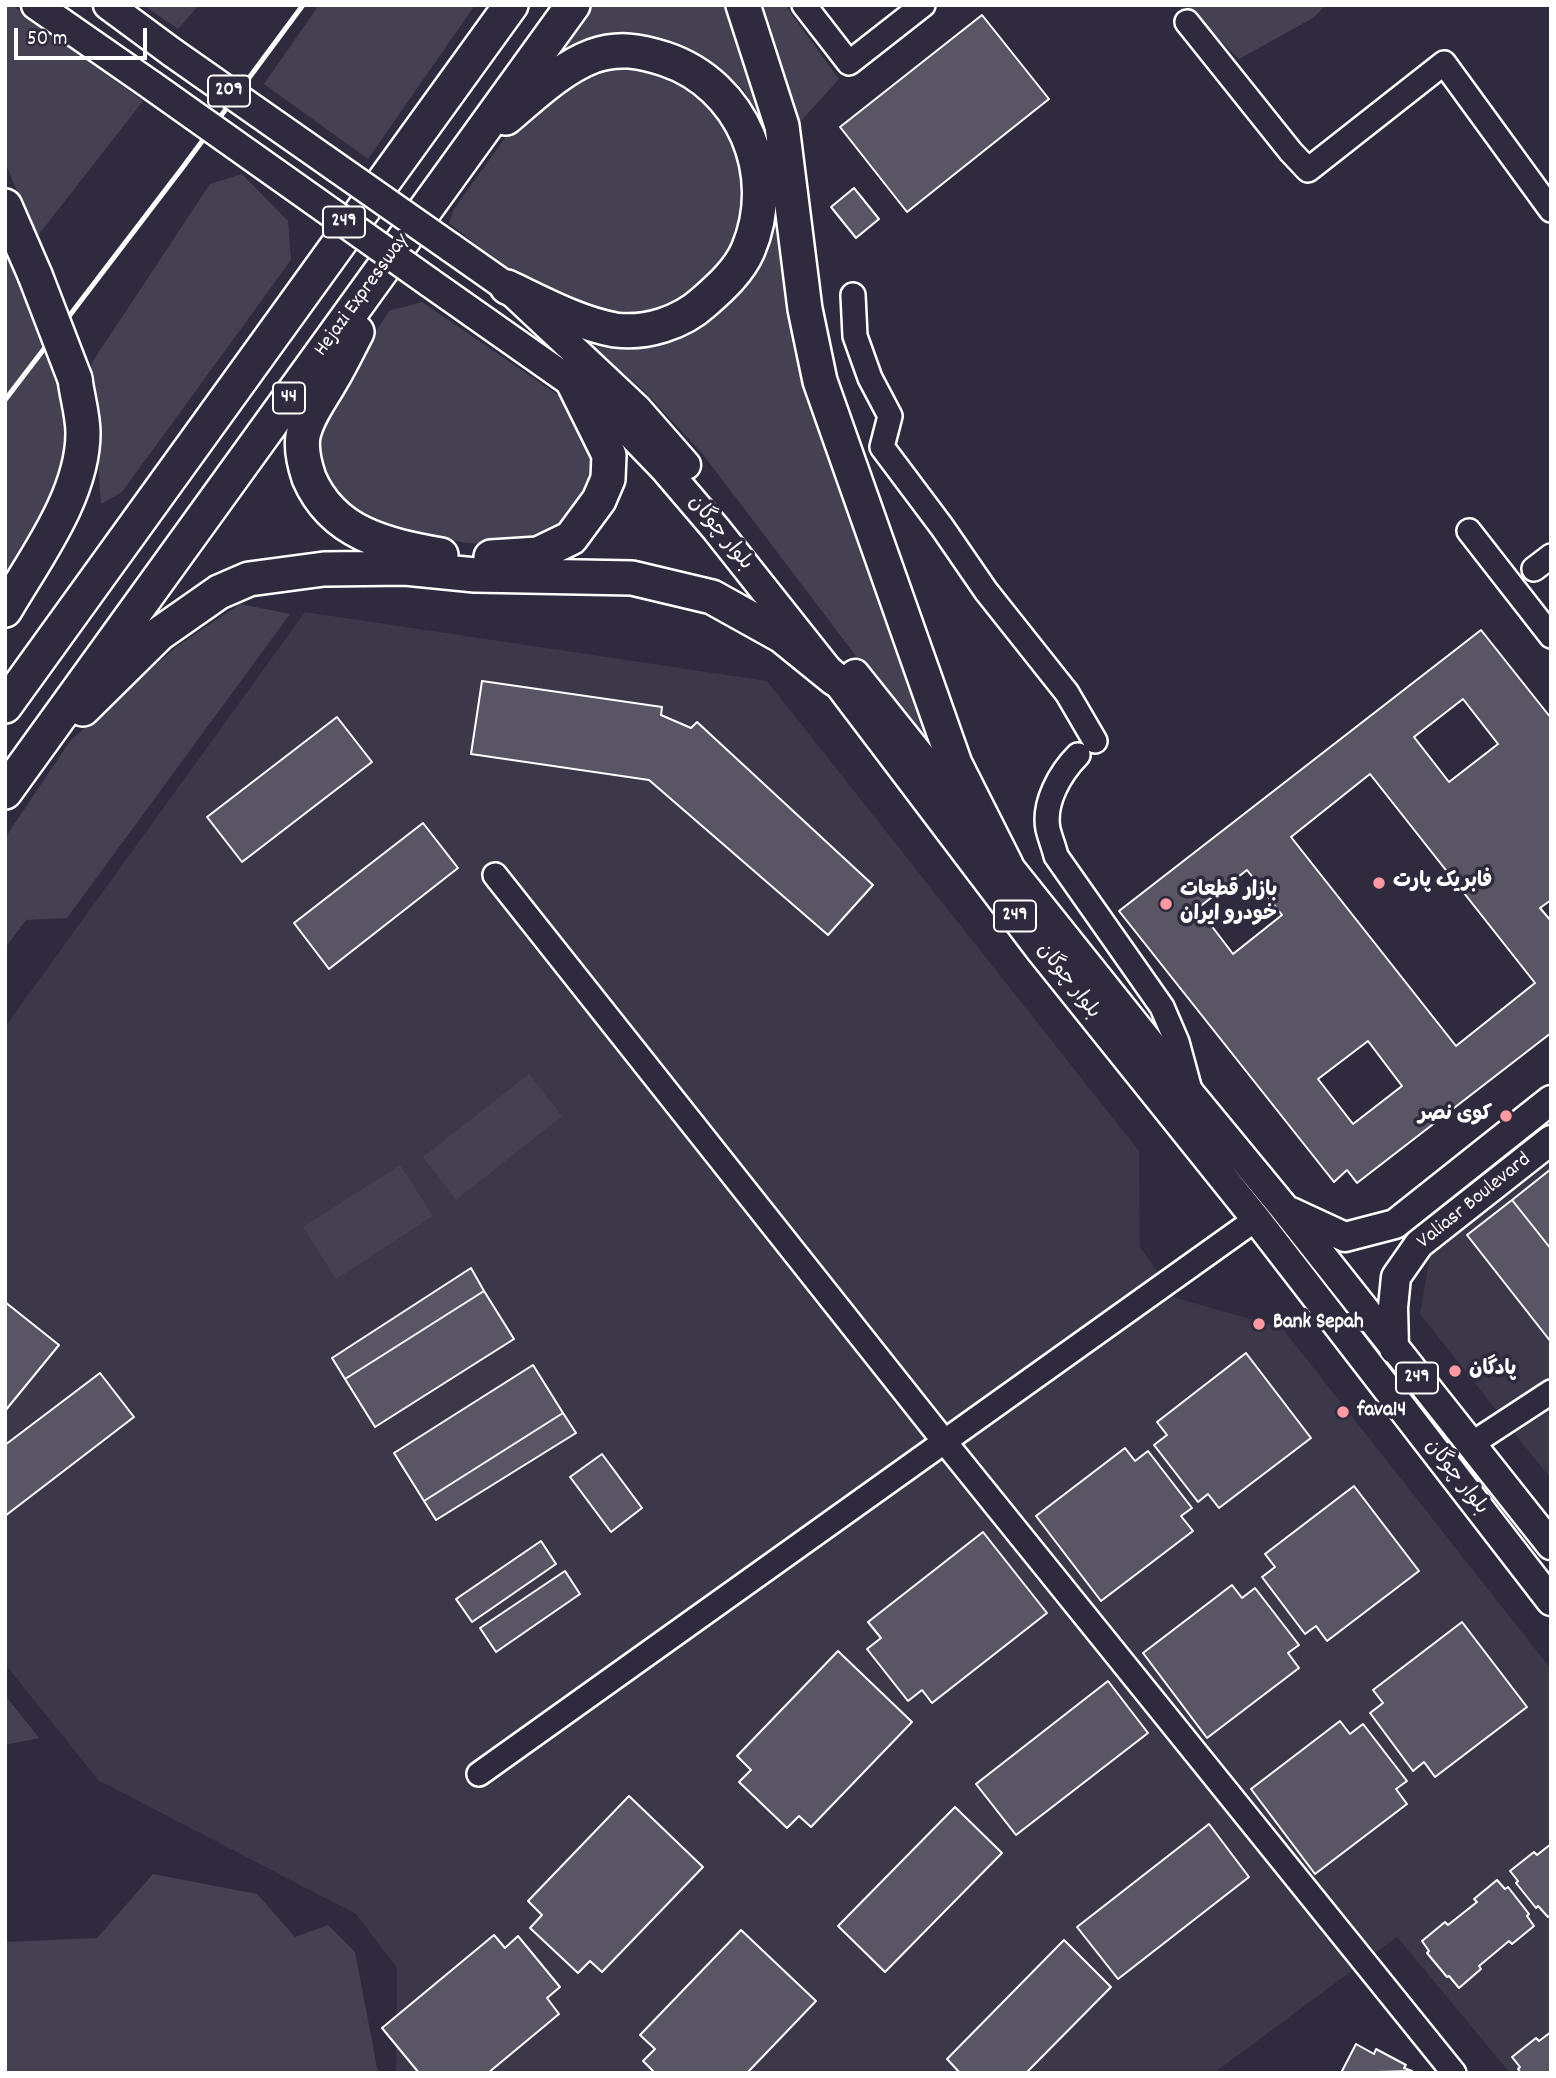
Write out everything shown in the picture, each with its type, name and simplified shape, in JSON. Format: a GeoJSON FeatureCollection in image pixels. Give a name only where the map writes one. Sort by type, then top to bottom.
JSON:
{"type":"FeatureCollection","features":[{"type":"Feature","properties":{"kind":"highway","name":"44"},"geometry":{"type":"LineString","coordinates":[[5,706],[511,5]]}},
{"type":"Feature","properties":{"kind":"highway","name":"Hejazi Expressway"},"geometry":{"type":"LineString","coordinates":[[5,792],[573,5]]}},
{"type":"Feature","properties":{"kind":"highway"},"geometry":{"type":"LineString","coordinates":[[743,5],[782,126],[804,309],[820,381],[955,765],[1006,865]]}},
{"type":"Feature","properties":{"kind":"highway"},"geometry":{"type":"LineString","coordinates":[[465,155],[533,95],[563,73],[592,57],[616,51],[639,50],[679,64],[701,78],[722,94],[751,139],[760,177],[759,210],[748,251],[724,285],[693,312],[654,329],[617,330],[576,319],[507,287]]}},
{"type":"Feature","properties":{"kind":"highway"},"geometry":{"type":"LineString","coordinates":[[5,206],[75,379],[83,432],[78,474],[58,518],[5,610]]}},
{"type":"Feature","properties":{"kind":"highway"},"geometry":{"type":"LineString","coordinates":[[373,282],[376,295],[309,419],[303,438],[307,471],[316,492],[330,511],[351,527],[376,540],[446,556],[491,557],[538,554],[570,538],[598,500],[608,480],[609,454],[574,384]]}},
{"type":"Feature","properties":{"kind":"highway"},"geometry":{"type":"LineString","coordinates":[[25,763],[159,634],[192,609],[219,592],[248,579],[324,569],[404,568],[475,575],[632,578],[712,597],[782,636],[835,680]]}},
{"type":"Feature","properties":{"kind":"main road","name":"209"},"geometry":{"type":"LineString","coordinates":[[36,5],[259,161]]}},
{"type":"Feature","properties":{"kind":"main road","name":"209"},"geometry":{"type":"LineString","coordinates":[[108,5],[284,130]]}},
{"type":"Feature","properties":{"kind":"main road","name":"بلوار چوگان"},"geometry":{"type":"LineString","coordinates":[[284,130],[507,287],[637,409],[713,496],[1551,1545]]}},
{"type":"Feature","properties":{"kind":"main road","name":"بلوار چوگان"},"geometry":{"type":"LineString","coordinates":[[259,161],[610,411],[664,468],[716,529],[835,680],[1041,951],[1256,1219],[1551,1601]]}},
{"type":"Feature","properties":{"kind":"main road","name":"Valiasr Boulevard"},"geometry":{"type":"LineString","coordinates":[[1285,1209],[1345,1237],[1395,1224],[1551,1100]]}},
{"type":"Feature","properties":{"kind":"main road","name":"Valiasr Boulevard"},"geometry":{"type":"LineString","coordinates":[[1394,1349],[1393,1307],[1396,1277],[1419,1244],[1551,1140]]}},
{"type":"Feature","properties":{"kind":"main road"},"geometry":{"type":"LineString","coordinates":[[1488,1150],[1489,1167],[1512,1171]]}},
{"type":"Feature","properties":{"kind":"street"},"geometry":{"type":"LineString","coordinates":[[804,5],[849,63],[923,5]]}},
{"type":"Feature","properties":{"kind":"street"},"geometry":{"type":"LineString","coordinates":[[1187,23],[1308,170],[1444,63],[1551,210]]}},
{"type":"Feature","properties":{"kind":"street"},"geometry":{"type":"LineString","coordinates":[[853,295],[855,336],[870,378],[890,416],[882,447],[986,591],[1066,693],[1086,748],[1066,768],[1050,800],[1048,827],[1056,856],[1162,1007],[1177,1042],[1192,1096]]}},
{"type":"Feature","properties":{"kind":"street"},"geometry":{"type":"LineString","coordinates":[[1469,531],[1551,636]]}},
{"type":"Feature","properties":{"kind":"street"},"geometry":{"type":"LineString","coordinates":[[495,875],[944,1441],[1454,2073]]}},
{"type":"Feature","properties":{"kind":"street"},"geometry":{"type":"LineString","coordinates":[[479,1774],[1256,1219]]}},
{"type":"Feature","properties":{"kind":"street"},"geometry":{"type":"LineString","coordinates":[[1470,1445],[1551,1392]]}},
{"type":"Feature","properties":{"kind":"shaded area"},"geometry":{"type":"Polygon","coordinates":[[[5,5],[12,5],[143,101],[36,238],[5,162],[5,5]]]}},
{"type":"Feature","properties":{"kind":"shaded area"},"geometry":{"type":"Polygon","coordinates":[[[143,5],[199,5],[178,29],[143,5]]]}},
{"type":"Feature","properties":{"kind":"shaded area"},"geometry":{"type":"Polygon","coordinates":[[[319,5],[475,5],[368,159],[264,84],[319,5]]]}},
{"type":"Feature","properties":{"kind":"shaded area"},"geometry":{"type":"Polygon","coordinates":[[[594,5],[731,5],[771,137],[743,89],[712,64],[697,56],[552,65],[594,5]]]}},
{"type":"Feature","properties":{"kind":"shaded area"},"geometry":{"type":"Polygon","coordinates":[[[763,5],[785,5],[839,79],[800,122],[763,5]]]}},
{"type":"Feature","properties":{"kind":"shaded area"},"geometry":{"type":"Polygon","coordinates":[[[1186,5],[1326,5],[1313,18],[1239,59],[1186,5]]]}},
{"type":"Feature","properties":{"kind":"shaded area"},"geometry":{"type":"Polygon","coordinates":[[[635,63],[711,95],[741,153],[745,212],[737,240],[704,286],[659,315],[621,316],[556,299],[521,281],[449,223],[454,209],[517,121],[596,69],[635,63]]]}},
{"type":"Feature","properties":{"kind":"shaded area"},"geometry":{"type":"Polygon","coordinates":[[[242,174],[288,221],[291,260],[122,492],[101,504],[91,364],[210,184],[242,174]]]}},
{"type":"Feature","properties":{"kind":"shaded area"},"geometry":{"type":"Polygon","coordinates":[[[780,209],[785,293],[816,416],[908,664],[937,763],[702,453],[642,389],[577,335],[636,342],[758,263],[775,214],[780,209]]]}},
{"type":"Feature","properties":{"kind":"shaded area"},"geometry":{"type":"Polygon","coordinates":[[[5,229],[36,301],[63,395],[68,444],[56,501],[5,583],[5,229]]]}},
{"type":"Feature","properties":{"kind":"shaded area"},"geometry":{"type":"Polygon","coordinates":[[[422,302],[564,399],[595,458],[584,498],[555,533],[523,545],[468,543],[387,532],[344,512],[315,481],[318,421],[389,311],[422,302]]]}},
{"type":"Feature","properties":{"kind":"shaded area"},"geometry":{"type":"Polygon","coordinates":[[[240,604],[290,614],[67,918],[26,920],[5,948],[5,838],[70,741],[177,646],[240,604]]]}},
{"type":"Feature","properties":{"kind":"shaded area"},"geometry":{"type":"Polygon","coordinates":[[[305,612],[767,681],[1139,1151],[1140,1247],[1176,1298],[1282,1328],[1551,1669],[1551,2073],[1510,2073],[1397,1937],[1214,2073],[396,2073],[397,1968],[356,1914],[98,1780],[5,1664],[5,1027],[305,612]]]}},
{"type":"Feature","properties":{"kind":"shaded area"},"geometry":{"type":"Polygon","coordinates":[[[529,1074],[562,1116],[456,1200],[423,1157],[529,1074]]]}},
{"type":"Feature","properties":{"kind":"shaded area"},"geometry":{"type":"Polygon","coordinates":[[[1551,1154],[1551,1479],[1420,1314],[1431,1249],[1551,1154]]]}},
{"type":"Feature","properties":{"kind":"shaded area"},"geometry":{"type":"Polygon","coordinates":[[[400,1165],[433,1216],[336,1279],[303,1227],[400,1165]]]}},
{"type":"Feature","properties":{"kind":"shaded area"},"geometry":{"type":"Polygon","coordinates":[[[5,1695],[39,1738],[5,1745],[5,1695]]]}},
{"type":"Feature","properties":{"kind":"shaded area"},"geometry":{"type":"Polygon","coordinates":[[[153,1874],[257,1894],[295,1937],[328,1925],[355,1952],[378,2073],[5,2073],[5,1942],[97,1938],[153,1874]]]}},
{"type":"Feature","properties":{"kind":"building"},"geometry":{"type":"Polygon","coordinates":[[[982,15],[1049,99],[907,212],[840,127],[982,15]]]}},
{"type":"Feature","properties":{"kind":"building"},"geometry":{"type":"Polygon","coordinates":[[[854,188],[879,219],[856,238],[831,207],[854,188]]]}},
{"type":"Feature","properties":{"kind":"building","name":"بازار قطعات خودرو ایران"},"geometry":{"type":"Polygon","coordinates":[[[1481,630],[1551,718],[1551,900],[1540,908],[1551,921],[1551,1033],[1357,1183],[1347,1170],[1334,1182],[1119,911],[1481,630]],[[1463,699],[1414,737],[1449,782],[1498,744],[1463,699]],[[1370,774],[1291,837],[1456,1046],[1535,983],[1370,774]],[[1247,870],[1198,908],[1233,954],[1282,915],[1247,870]],[[1368,1041],[1318,1079],[1353,1124],[1402,1086],[1368,1041]]]}},
{"type":"Feature","properties":{"kind":"building"},"geometry":{"type":"Polygon","coordinates":[[[482,681],[662,707],[661,715],[691,728],[697,722],[873,885],[828,935],[649,780],[471,754],[482,681]]]}},
{"type":"Feature","properties":{"kind":"building"},"geometry":{"type":"Polygon","coordinates":[[[337,717],[372,762],[242,862],[207,817],[337,717]]]}},
{"type":"Feature","properties":{"kind":"building"},"geometry":{"type":"Polygon","coordinates":[[[423,823],[458,868],[329,969],[294,923],[423,823]]]}},
{"type":"Feature","properties":{"kind":"building"},"geometry":{"type":"Polygon","coordinates":[[[1551,1169],[1551,1249],[1512,1200],[1551,1169]]]}},
{"type":"Feature","properties":{"kind":"building"},"geometry":{"type":"Polygon","coordinates":[[[1512,1200],[1551,1249],[1551,1342],[1467,1235],[1512,1200]]]}},
{"type":"Feature","properties":{"kind":"building"},"geometry":{"type":"Polygon","coordinates":[[[471,1268],[484,1291],[345,1379],[332,1358],[471,1268]]]}},
{"type":"Feature","properties":{"kind":"building"},"geometry":{"type":"Polygon","coordinates":[[[484,1291],[514,1339],[375,1427],[345,1379],[484,1291]]]}},
{"type":"Feature","properties":{"kind":"building"},"geometry":{"type":"Polygon","coordinates":[[[5,1302],[59,1345],[5,1411],[5,1302]]]}},
{"type":"Feature","properties":{"kind":"building"},"geometry":{"type":"Polygon","coordinates":[[[1246,1353],[1311,1438],[1219,1508],[1208,1494],[1198,1502],[1154,1445],[1167,1435],[1157,1422],[1246,1353]]]}},
{"type":"Feature","properties":{"kind":"building"},"geometry":{"type":"Polygon","coordinates":[[[533,1365],[563,1413],[424,1501],[394,1453],[533,1365]]]}},
{"type":"Feature","properties":{"kind":"building"},"geometry":{"type":"Polygon","coordinates":[[[100,1373],[134,1417],[5,1516],[5,1445],[100,1373]]]}},
{"type":"Feature","properties":{"kind":"building"},"geometry":{"type":"Polygon","coordinates":[[[563,1413],[576,1433],[436,1520],[424,1501],[563,1413]]]}},
{"type":"Feature","properties":{"kind":"building"},"geometry":{"type":"Polygon","coordinates":[[[1125,1448],[1135,1461],[1148,1451],[1192,1508],[1181,1516],[1193,1531],[1101,1601],[1036,1516],[1125,1448]]]}},
{"type":"Feature","properties":{"kind":"building"},"geometry":{"type":"Polygon","coordinates":[[[602,1454],[642,1508],[611,1532],[570,1477],[602,1454]]]}},
{"type":"Feature","properties":{"kind":"building"},"geometry":{"type":"Polygon","coordinates":[[[1354,1486],[1419,1571],[1327,1641],[1316,1626],[1305,1634],[1262,1577],[1275,1567],[1265,1554],[1354,1486]]]}},
{"type":"Feature","properties":{"kind":"building"},"geometry":{"type":"Polygon","coordinates":[[[983,1532],[1047,1613],[932,1703],[922,1690],[908,1701],[867,1649],[881,1638],[868,1622],[983,1532]]]}},
{"type":"Feature","properties":{"kind":"building"},"geometry":{"type":"Polygon","coordinates":[[[541,1541],[556,1564],[472,1622],[456,1599],[541,1541]]]}},
{"type":"Feature","properties":{"kind":"building"},"geometry":{"type":"Polygon","coordinates":[[[565,1571],[580,1594],[496,1652],[480,1628],[565,1571]]]}},
{"type":"Feature","properties":{"kind":"building"},"geometry":{"type":"Polygon","coordinates":[[[1232,1585],[1242,1598],[1255,1588],[1299,1645],[1288,1653],[1299,1668],[1207,1738],[1143,1653],[1232,1585]]]}},
{"type":"Feature","properties":{"kind":"building"},"geometry":{"type":"Polygon","coordinates":[[[1462,1622],[1527,1707],[1435,1777],[1424,1762],[1413,1771],[1370,1713],[1383,1703],[1373,1690],[1462,1622]]]}},
{"type":"Feature","properties":{"kind":"building"},"geometry":{"type":"Polygon","coordinates":[[[838,1651],[912,1722],[811,1827],[799,1816],[787,1828],[739,1782],[751,1770],[737,1756],[838,1651]]]}},
{"type":"Feature","properties":{"kind":"building"},"geometry":{"type":"Polygon","coordinates":[[[1108,1681],[1148,1733],[1016,1835],[976,1784],[1108,1681]]]}},
{"type":"Feature","properties":{"kind":"building"},"geometry":{"type":"Polygon","coordinates":[[[1340,1721],[1350,1734],[1363,1724],[1407,1781],[1396,1789],[1407,1804],[1315,1874],[1251,1789],[1340,1721]]]}},
{"type":"Feature","properties":{"kind":"building"},"geometry":{"type":"Polygon","coordinates":[[[629,1796],[703,1867],[602,1972],[590,1961],[578,1973],[530,1928],[542,1915],[528,1901],[629,1796]]]}},
{"type":"Feature","properties":{"kind":"building"},"geometry":{"type":"Polygon","coordinates":[[[955,1807],[1002,1853],[885,1972],[838,1926],[955,1807]]]}},
{"type":"Feature","properties":{"kind":"building"},"geometry":{"type":"Polygon","coordinates":[[[1209,1824],[1249,1877],[1118,1979],[1077,1927],[1209,1824]]]}},
{"type":"Feature","properties":{"kind":"building"},"geometry":{"type":"Polygon","coordinates":[[[1551,1844],[1551,1915],[1548,1917],[1538,1906],[1536,1908],[1510,1871],[1534,1852],[1537,1855],[1551,1844]]]}},
{"type":"Feature","properties":{"kind":"building"},"geometry":{"type":"Polygon","coordinates":[[[1497,1880],[1505,1889],[1508,1887],[1529,1914],[1527,1916],[1534,1926],[1512,1944],[1509,1941],[1479,1966],[1481,1969],[1459,1988],[1427,1953],[1429,1951],[1422,1941],[1445,1922],[1448,1925],[1477,1902],[1474,1899],[1497,1880]]]}},
{"type":"Feature","properties":{"kind":"building"},"geometry":{"type":"Polygon","coordinates":[[[741,1930],[816,2001],[747,2073],[655,2073],[643,2061],[655,2049],[640,2035],[741,1930]]]}},
{"type":"Feature","properties":{"kind":"building"},"geometry":{"type":"Polygon","coordinates":[[[494,1935],[505,1948],[518,1936],[560,1987],[547,1998],[559,2014],[488,2073],[419,2073],[382,2028],[494,1935]]]}},
{"type":"Feature","properties":{"kind":"building"},"geometry":{"type":"Polygon","coordinates":[[[1064,1940],[1111,1987],[1026,2073],[960,2073],[947,2059],[1064,1940]]]}},
{"type":"Feature","properties":{"kind":"building"},"geometry":{"type":"Polygon","coordinates":[[[1551,2032],[1551,2073],[1521,2073],[1512,2057],[1536,2038],[1539,2041],[1551,2032]]]}},
{"type":"Feature","properties":{"kind":"building"},"geometry":{"type":"Polygon","coordinates":[[[1356,2044],[1374,2054],[1376,2049],[1412,2071],[1341,2073],[1356,2044]]]}},
{"type":"Feature","properties":{"kind":"railway"},"geometry":{"type":"LineString","coordinates":[[5,400],[303,5]]}},
{"type":"Feature","properties":{"kind":"place","name":"فابریک پارت"},"geometry":{"type":"Point","coordinates":[1379,883]}},
{"type":"Feature","properties":{"kind":"place","name":"بازار قطعات خودرو ایران"},"geometry":{"type":"Point","coordinates":[1166,904]}},
{"type":"Feature","properties":{"kind":"place","name":"کوی نصر"},"geometry":{"type":"Point","coordinates":[1506,1116]}},
{"type":"Feature","properties":{"kind":"place","name":"Bank Sepah"},"geometry":{"type":"Point","coordinates":[1259,1324]}},
{"type":"Feature","properties":{"kind":"place","name":"پادگان"},"geometry":{"type":"Point","coordinates":[1455,1371]}},
{"type":"Feature","properties":{"kind":"place","name":"fava14"},"geometry":{"type":"Point","coordinates":[1343,1412]}}]}
